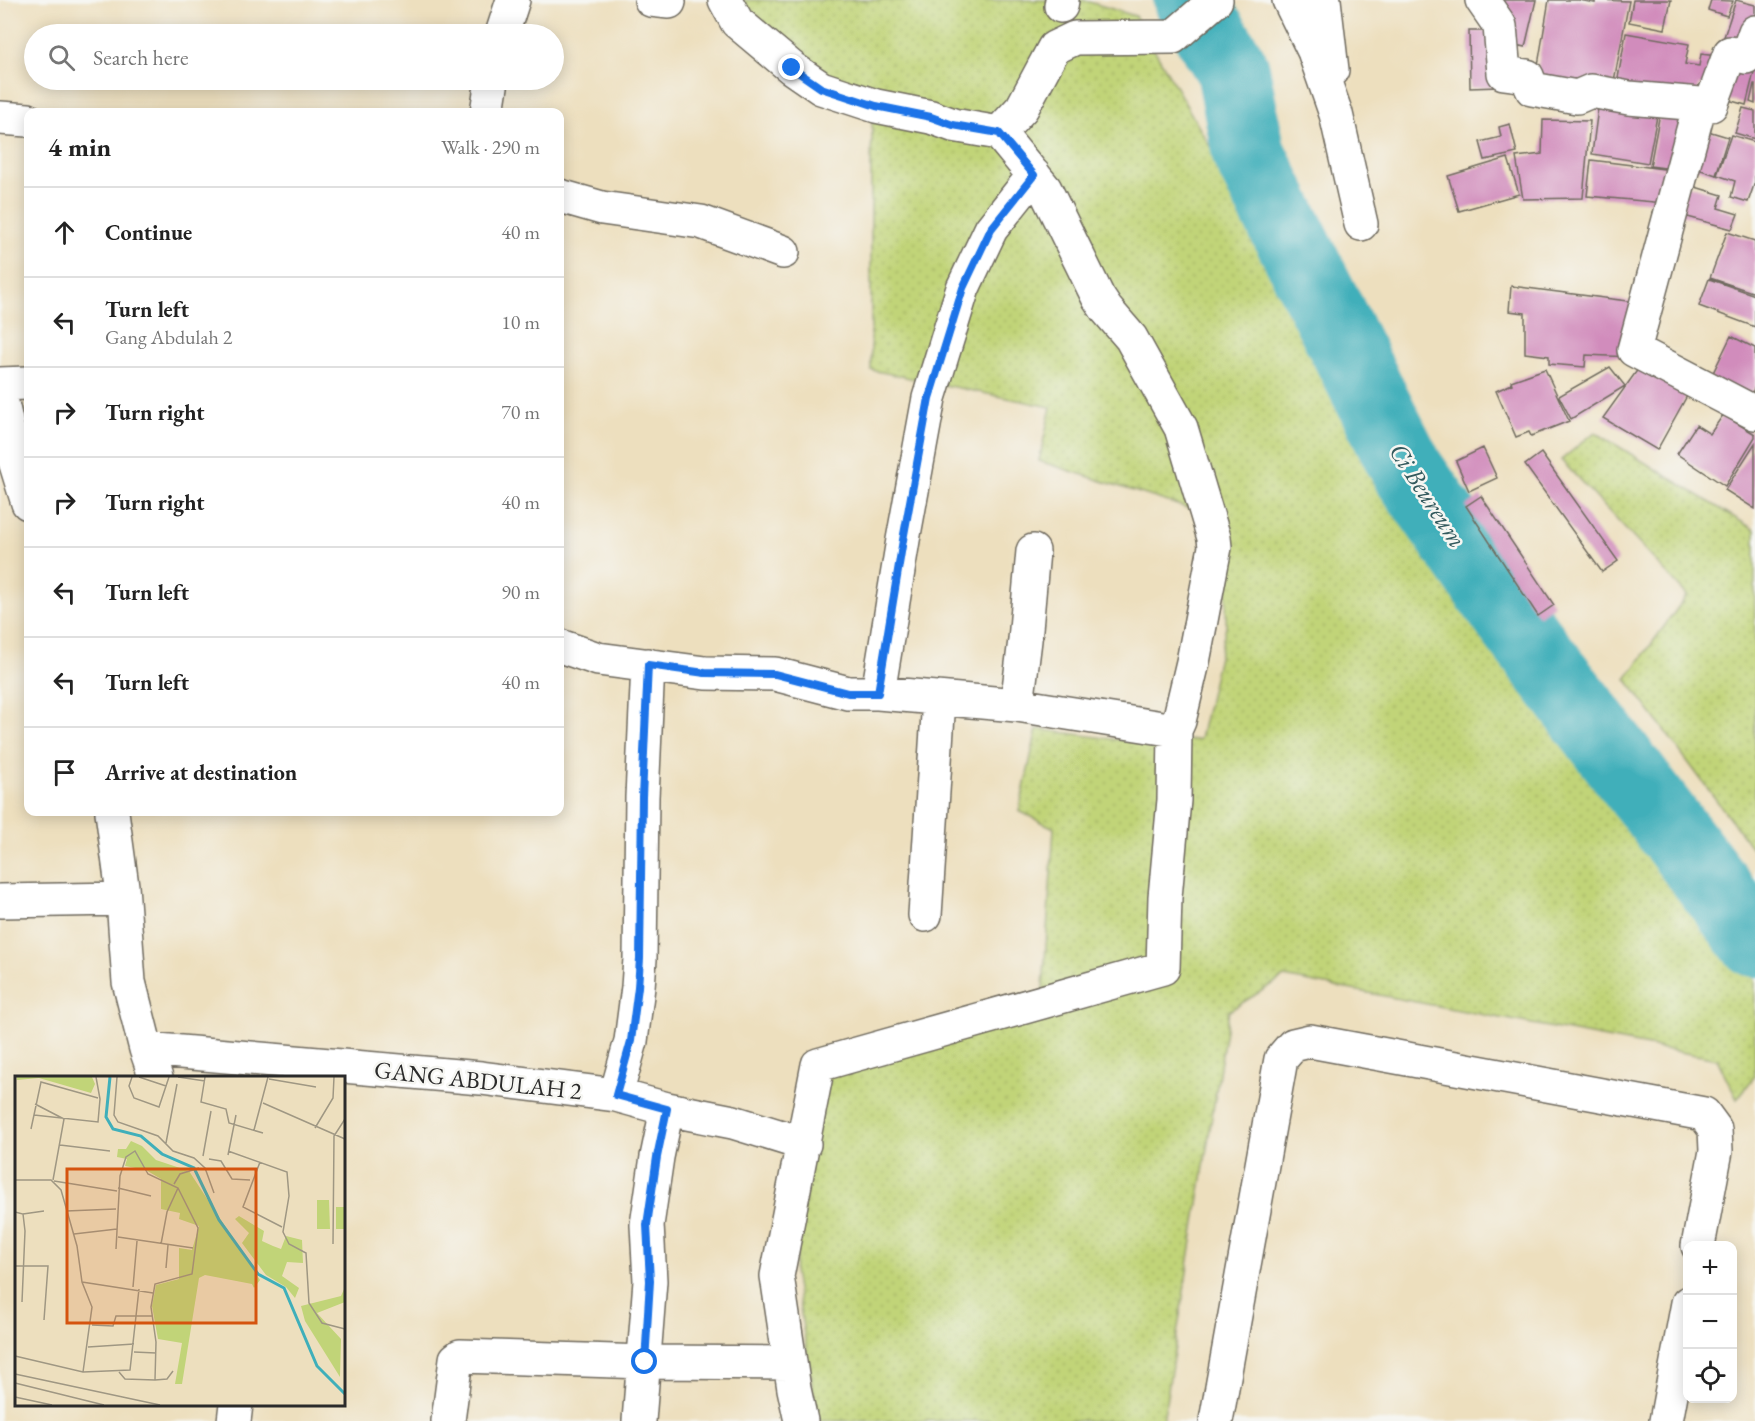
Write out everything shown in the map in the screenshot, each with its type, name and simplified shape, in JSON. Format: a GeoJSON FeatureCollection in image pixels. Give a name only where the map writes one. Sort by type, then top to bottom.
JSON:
{"type":"FeatureCollection","features":[{"type":"Feature","properties":{"kind":"street"},"geometry":{"type":"LineString","coordinates":[[505,24],[513,0]]}},
{"type":"Feature","properties":{"kind":"street"},"geometry":{"type":"LineString","coordinates":[[725,0],[737,22],[792,68],[821,88],[876,106],[931,117],[953,125],[999,133],[1045,189],[1098,297],[1131,338],[1181,428],[1215,547],[1193,662],[1175,730],[1174,800],[1165,897],[1163,968],[818,1065],[777,1276],[789,1363],[801,1421]]}},
{"type":"Feature","properties":{"kind":"street"},"geometry":{"type":"LineString","coordinates":[[999,133],[1022,108],[1054,48],[1075,38],[1173,37],[1216,0]]}},
{"type":"Feature","properties":{"kind":"street"},"geometry":{"type":"LineString","coordinates":[[1289,0],[1314,51],[1336,114],[1361,224]]}},
{"type":"Feature","properties":{"kind":"street"},"geometry":{"type":"LineString","coordinates":[[1324,0],[1336,114]]}},
{"type":"Feature","properties":{"kind":"street"},"geometry":{"type":"LineString","coordinates":[[1482,0],[1500,26],[1504,73],[1527,76],[1532,89],[1577,97],[1591,91],[1629,98],[1711,105],[1730,53],[1746,57],[1755,32]]}},
{"type":"Feature","properties":{"kind":"street"},"geometry":{"type":"LineString","coordinates":[[488,108],[490,90]]}},
{"type":"Feature","properties":{"kind":"street"},"geometry":{"type":"LineString","coordinates":[[1700,104],[1634,350],[1755,413]]}},
{"type":"Feature","properties":{"kind":"street"},"geometry":{"type":"LineString","coordinates":[[0,118],[24,120]]}},
{"type":"Feature","properties":{"kind":"street"},"geometry":{"type":"LineString","coordinates":[[878,693],[929,398],[963,288],[991,229],[1034,175]]}},
{"type":"Feature","properties":{"kind":"street"},"geometry":{"type":"LineString","coordinates":[[564,197],[602,208],[701,222],[783,252]]}},
{"type":"Feature","properties":{"kind":"street"},"geometry":{"type":"LineString","coordinates":[[0,384],[24,383]]}},
{"type":"Feature","properties":{"kind":"street"},"geometry":{"type":"LineString","coordinates":[[0,394],[24,490]]}},
{"type":"Feature","properties":{"kind":"street"},"geometry":{"type":"LineString","coordinates":[[1017,705],[1033,550]]}},
{"type":"Feature","properties":{"kind":"street"},"geometry":{"type":"LineString","coordinates":[[564,647],[598,659],[705,673],[775,674],[848,693],[878,693],[1017,705],[1175,730]]}},
{"type":"Feature","properties":{"kind":"street"},"geometry":{"type":"LineString","coordinates":[[616,1095],[631,1041],[638,987],[642,797],[648,665]]}},
{"type":"Feature","properties":{"kind":"street"},"geometry":{"type":"LineString","coordinates":[[925,915],[939,699]]}},
{"type":"Feature","properties":{"kind":"street"},"geometry":{"type":"LineString","coordinates":[[113,816],[123,899],[129,982],[151,1063]]}},
{"type":"Feature","properties":{"kind":"street"},"geometry":{"type":"LineString","coordinates":[[0,901],[123,899]]}},
{"type":"Feature","properties":{"kind":"street"},"geometry":{"type":"LineString","coordinates":[[1216,1421],[1281,1059],[1293,1045],[1310,1041],[1704,1114],[1715,1129],[1716,1151],[1699,1241]]}},
{"type":"Feature","properties":{"kind":"street","name":"GANG ABDULAH 2"},"geometry":{"type":"LineString","coordinates":[[151,1063],[482,1078],[616,1095],[667,1109],[733,1122],[804,1144]]}},
{"type":"Feature","properties":{"kind":"street"},"geometry":{"type":"LineString","coordinates":[[639,1421],[650,1281],[647,1225],[667,1109]]}},
{"type":"Feature","properties":{"kind":"street"},"geometry":{"type":"LineString","coordinates":[[1666,1421],[1683,1331]]}},
{"type":"Feature","properties":{"kind":"street"},"geometry":{"type":"LineString","coordinates":[[448,1421],[456,1359],[460,1356],[645,1362],[789,1363]]}},
{"type":"Feature","properties":{"kind":"street"},"geometry":{"type":"LineString","coordinates":[[234,1421],[236,1406]]}},
{"type":"Feature","properties":{"kind":"green space"},"geometry":{"type":"Polygon","coordinates":[[[721,0],[1083,0],[1135,16],[1277,263],[1446,542],[1755,978],[1755,1076],[1737,1099],[1717,1059],[1284,977],[1229,1011],[1163,1421],[818,1421],[794,1271],[825,1068],[1041,1018],[1054,828],[1019,811],[1037,729],[1158,745],[1200,739],[1226,626],[1228,521],[1039,461],[1051,407],[871,370],[873,93],[822,78],[721,0]]]}},
{"type":"Feature","properties":{"kind":"green space"},"geometry":{"type":"Polygon","coordinates":[[[1595,432],[1755,530],[1755,852],[1626,679],[1687,595],[1561,460],[1595,432]]]}},
{"type":"Feature","properties":{"kind":"building"},"geometry":{"type":"Polygon","coordinates":[[[1486,0],[1536,0],[1525,47],[1506,43],[1486,0]]]}},
{"type":"Feature","properties":{"kind":"building"},"geometry":{"type":"Polygon","coordinates":[[[1549,0],[1579,0],[1595,3],[1595,0],[1629,1],[1612,92],[1535,83],[1549,0]]]}},
{"type":"Feature","properties":{"kind":"building"},"geometry":{"type":"Polygon","coordinates":[[[1633,0],[1671,0],[1665,29],[1629,22],[1633,0]]]}},
{"type":"Feature","properties":{"kind":"building"},"geometry":{"type":"Polygon","coordinates":[[[1711,0],[1733,1],[1727,16],[1708,10],[1711,0]]]}},
{"type":"Feature","properties":{"kind":"building"},"geometry":{"type":"Polygon","coordinates":[[[1736,0],[1755,5],[1755,17],[1743,53],[1721,46],[1736,0]]]}},
{"type":"Feature","properties":{"kind":"building"},"geometry":{"type":"Polygon","coordinates":[[[1469,31],[1497,31],[1498,87],[1470,88],[1469,31]]]}},
{"type":"Feature","properties":{"kind":"building"},"geometry":{"type":"Polygon","coordinates":[[[1626,33],[1689,44],[1685,64],[1699,66],[1701,54],[1717,56],[1712,87],[1699,85],[1696,102],[1616,89],[1626,33]]]}},
{"type":"Feature","properties":{"kind":"building"},"geometry":{"type":"Polygon","coordinates":[[[1730,62],[1755,68],[1746,105],[1721,98],[1730,62]]]}},
{"type":"Feature","properties":{"kind":"building"},"geometry":{"type":"Polygon","coordinates":[[[1755,84],[1755,104],[1750,102],[1755,84]]]}},
{"type":"Feature","properties":{"kind":"building"},"geometry":{"type":"Polygon","coordinates":[[[1598,108],[1658,111],[1648,163],[1592,154],[1598,108]]]}},
{"type":"Feature","properties":{"kind":"building"},"geometry":{"type":"Polygon","coordinates":[[[1743,108],[1755,111],[1755,139],[1735,133],[1743,108]]]}},
{"type":"Feature","properties":{"kind":"building"},"geometry":{"type":"Polygon","coordinates":[[[1660,113],[1685,119],[1673,169],[1650,166],[1660,113]]]}},
{"type":"Feature","properties":{"kind":"building"},"geometry":{"type":"Polygon","coordinates":[[[1543,120],[1590,121],[1583,198],[1523,199],[1516,157],[1542,154],[1543,120]]]}},
{"type":"Feature","properties":{"kind":"building"},"geometry":{"type":"Polygon","coordinates":[[[1510,124],[1517,153],[1485,160],[1480,142],[1501,137],[1499,127],[1510,124]]]}},
{"type":"Feature","properties":{"kind":"building"},"geometry":{"type":"Polygon","coordinates":[[[1698,128],[1728,137],[1716,175],[1686,165],[1698,128]]]}},
{"type":"Feature","properties":{"kind":"building"},"geometry":{"type":"Polygon","coordinates":[[[1731,135],[1755,142],[1755,182],[1748,202],[1731,197],[1735,181],[1717,175],[1731,135]]]}},
{"type":"Feature","properties":{"kind":"building"},"geometry":{"type":"Polygon","coordinates":[[[1508,158],[1519,194],[1459,211],[1448,176],[1508,158]]]}},
{"type":"Feature","properties":{"kind":"building"},"geometry":{"type":"Polygon","coordinates":[[[1591,160],[1672,170],[1665,203],[1587,196],[1591,160]]]}},
{"type":"Feature","properties":{"kind":"building"},"geometry":{"type":"Polygon","coordinates":[[[1682,183],[1722,195],[1718,208],[1738,214],[1732,229],[1673,213],[1682,183]]]}},
{"type":"Feature","properties":{"kind":"building"},"geometry":{"type":"Polygon","coordinates":[[[1727,232],[1755,241],[1755,293],[1710,278],[1727,232]]]}},
{"type":"Feature","properties":{"kind":"building"},"geometry":{"type":"Polygon","coordinates":[[[1709,279],[1755,295],[1755,327],[1699,306],[1709,279]]]}},
{"type":"Feature","properties":{"kind":"building"},"geometry":{"type":"Polygon","coordinates":[[[1511,286],[1635,302],[1631,357],[1586,355],[1585,367],[1549,364],[1549,356],[1525,353],[1525,313],[1509,311],[1511,286]]]}},
{"type":"Feature","properties":{"kind":"building"},"geometry":{"type":"Polygon","coordinates":[[[1731,336],[1755,348],[1755,387],[1748,400],[1709,381],[1731,336]]]}},
{"type":"Feature","properties":{"kind":"building"},"geometry":{"type":"Polygon","coordinates":[[[1641,365],[1688,394],[1657,450],[1603,418],[1641,365]]]}},
{"type":"Feature","properties":{"kind":"building"},"geometry":{"type":"Polygon","coordinates":[[[1610,367],[1625,386],[1571,419],[1559,396],[1610,367]]]}},
{"type":"Feature","properties":{"kind":"building"},"geometry":{"type":"Polygon","coordinates":[[[1545,369],[1569,421],[1531,436],[1529,432],[1516,437],[1496,391],[1512,384],[1511,381],[1545,369]]]}},
{"type":"Feature","properties":{"kind":"building"},"geometry":{"type":"Polygon","coordinates":[[[1723,415],[1755,434],[1725,486],[1677,454],[1696,425],[1710,434],[1723,415]]]}},
{"type":"Feature","properties":{"kind":"building"},"geometry":{"type":"Polygon","coordinates":[[[1755,443],[1755,509],[1725,490],[1755,443]]]}},
{"type":"Feature","properties":{"kind":"building"},"geometry":{"type":"Polygon","coordinates":[[[1483,448],[1497,478],[1469,491],[1456,461],[1483,448]]]}},
{"type":"Feature","properties":{"kind":"building"},"geometry":{"type":"Polygon","coordinates":[[[1541,453],[1618,561],[1602,572],[1525,465],[1541,453]]]}},
{"type":"Feature","properties":{"kind":"building"},"geometry":{"type":"Polygon","coordinates":[[[1481,496],[1554,605],[1538,616],[1466,506],[1481,496]]]}},
{"type":"Feature","properties":{"kind":"waterway","name":"Ci Beureum"},"geometry":{"type":"LineString","coordinates":[[1190,0],[1233,70],[1249,154],[1408,471],[1513,621],[1755,940]]}},
{"type":"Feature","properties":{"kind":"route"},"geometry":{"type":"LineString","coordinates":[[645,1362],[650,1281],[647,1225],[667,1109],[616,1095],[631,1041],[638,987],[642,797],[648,665],[705,673],[775,674],[848,693],[878,693],[929,398],[963,288],[991,229],[1034,175],[999,133],[953,125],[931,117],[876,106],[821,88],[792,68]]}}]}
